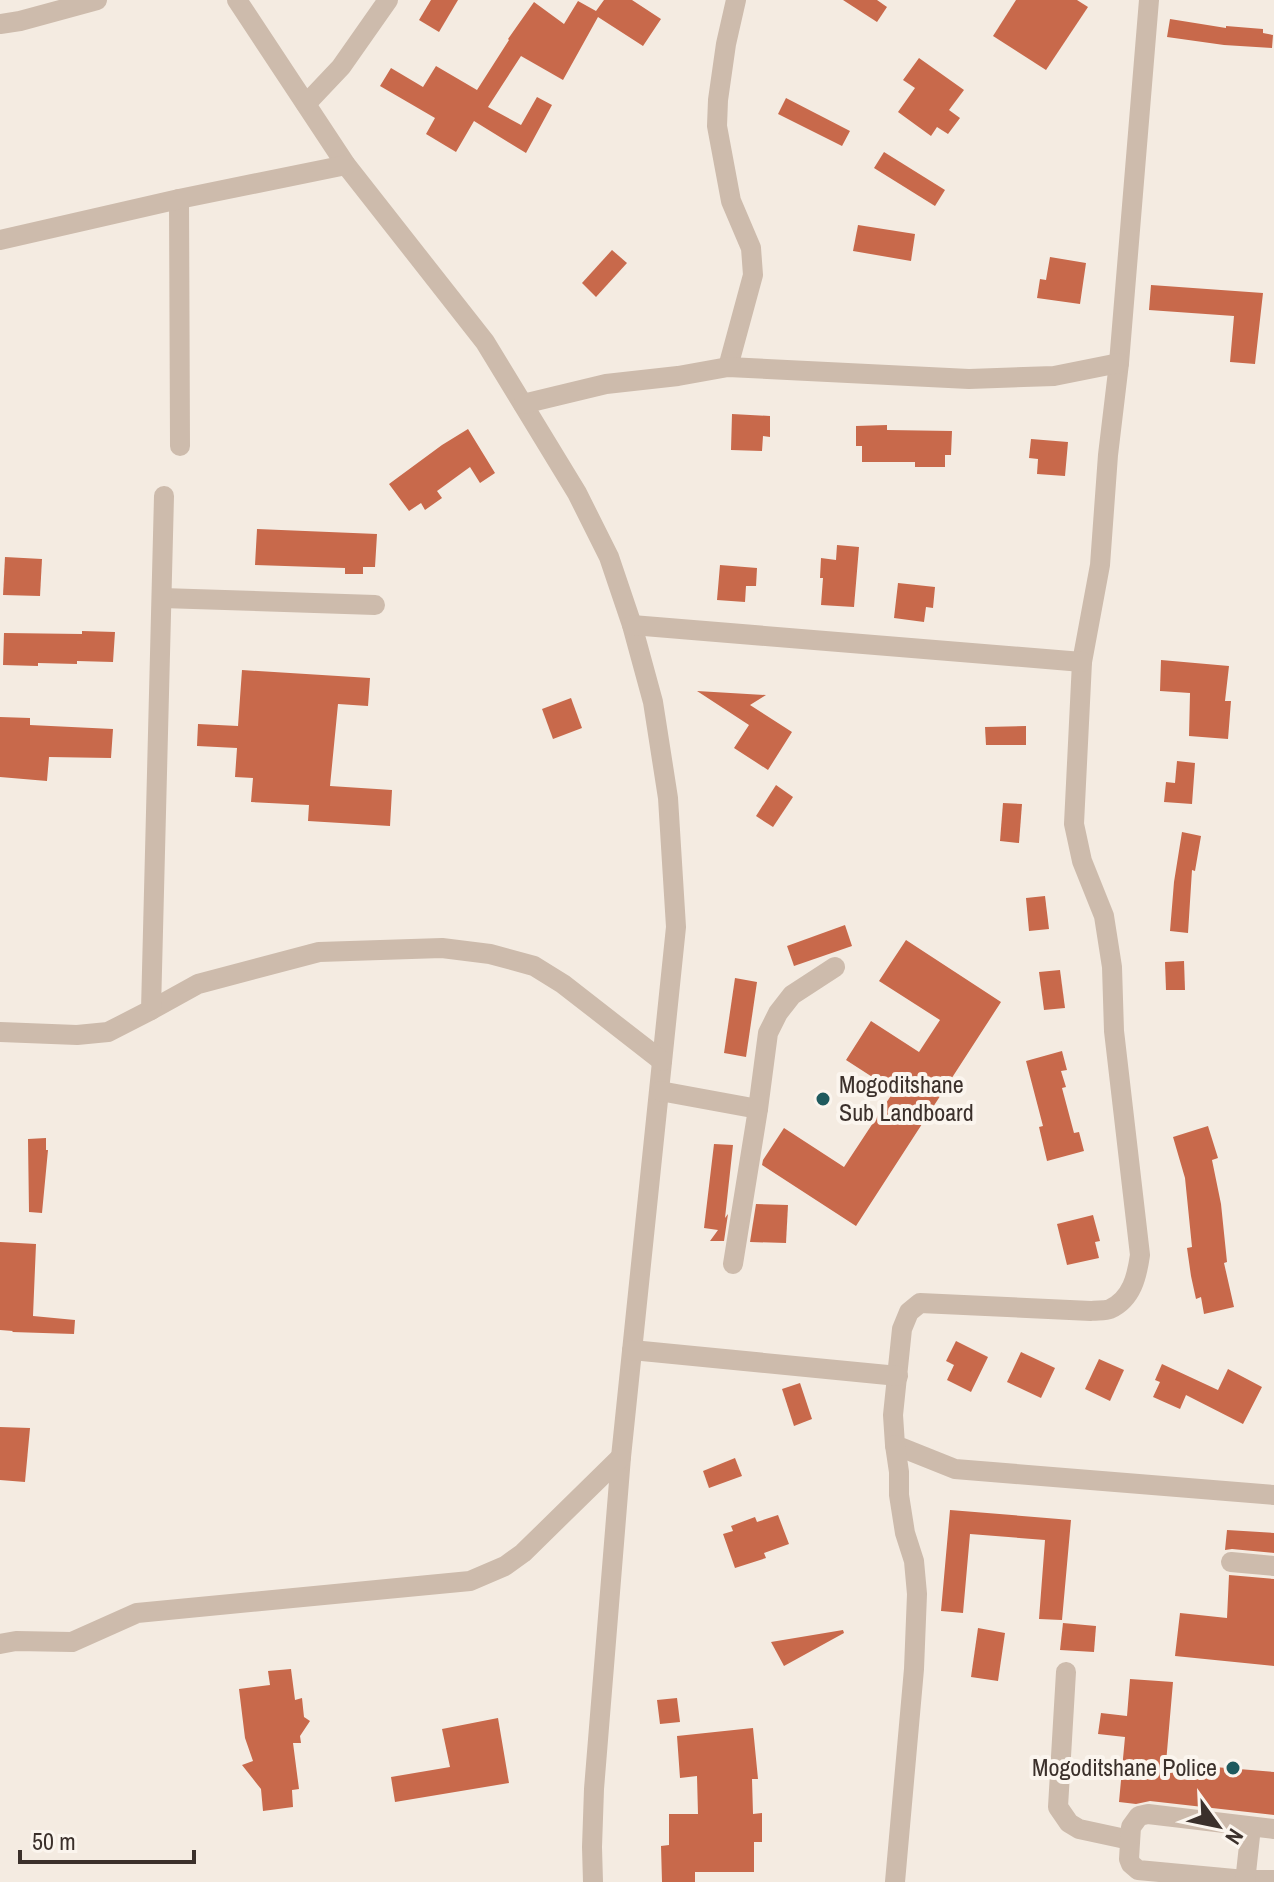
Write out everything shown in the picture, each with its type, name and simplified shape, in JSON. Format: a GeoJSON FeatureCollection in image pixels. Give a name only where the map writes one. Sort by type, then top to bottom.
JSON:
{"type":"FeatureCollection","features":[{"type":"Feature","properties":{"kind":"street"},"geometry":{"type":"LineString","coordinates":[[0,24],[97,0]]}},
{"type":"Feature","properties":{"kind":"street"},"geometry":{"type":"LineString","coordinates":[[237,0],[346,165],[485,342],[577,493],[609,557],[653,702],[668,798],[676,927],[621,1457],[594,1789],[593,1882]]}},
{"type":"Feature","properties":{"kind":"street"},"geometry":{"type":"LineString","coordinates":[[306,104],[341,67],[388,0]]}},
{"type":"Feature","properties":{"kind":"street"},"geometry":{"type":"LineString","coordinates":[[728,367],[753,275],[751,248],[731,201],[717,126],[726,44],[736,0]]}},
{"type":"Feature","properties":{"kind":"street"},"geometry":{"type":"LineString","coordinates":[[895,1882],[914,1669],[917,1594],[914,1561],[905,1533],[899,1495],[893,1415],[902,1329],[909,1312],[920,1303],[1091,1311],[1110,1309],[1126,1297],[1137,1278],[1140,1255],[1114,1031],[1112,967],[1104,916],[1082,861],[1074,824],[1082,662],[1100,565],[1149,0]]}},
{"type":"Feature","properties":{"kind":"street"},"geometry":{"type":"LineString","coordinates":[[0,240],[346,165]]}},
{"type":"Feature","properties":{"kind":"street"},"geometry":{"type":"LineString","coordinates":[[179,199],[180,446]]}},
{"type":"Feature","properties":{"kind":"street"},"geometry":{"type":"LineString","coordinates":[[523,404],[606,384],[728,367],[969,379],[1054,376],[1119,363]]}},
{"type":"Feature","properties":{"kind":"street"},"geometry":{"type":"LineString","coordinates":[[151,1010],[164,496]]}},
{"type":"Feature","properties":{"kind":"street"},"geometry":{"type":"LineString","coordinates":[[162,598],[375,605]]}},
{"type":"Feature","properties":{"kind":"street"},"geometry":{"type":"LineString","coordinates":[[632,625],[1082,662]]}},
{"type":"Feature","properties":{"kind":"street"},"geometry":{"type":"LineString","coordinates":[[0,1032],[77,1035],[108,1032],[198,984],[319,952],[442,948],[490,954],[534,966],[563,984],[662,1061]]}},
{"type":"Feature","properties":{"kind":"street"},"geometry":{"type":"LineString","coordinates":[[733,1264],[768,1033],[792,995],[835,967]]}},
{"type":"Feature","properties":{"kind":"street"},"geometry":{"type":"LineString","coordinates":[[660,1091],[758,1109]]}},
{"type":"Feature","properties":{"kind":"street"},"geometry":{"type":"LineString","coordinates":[[632,1350],[898,1376]]}},
{"type":"Feature","properties":{"kind":"street"},"geometry":{"type":"LineString","coordinates":[[895,1445],[955,1469],[1274,1495]]}},
{"type":"Feature","properties":{"kind":"street"},"geometry":{"type":"LineString","coordinates":[[0,1644],[16,1641],[72,1642],[137,1613],[470,1581],[505,1566],[523,1553],[621,1457]]}},
{"type":"Feature","properties":{"kind":"street"},"geometry":{"type":"LineString","coordinates":[[1231,1562],[1274,1566]]}},
{"type":"Feature","properties":{"kind":"street"},"geometry":{"type":"LineString","coordinates":[[1066,1672],[1058,1807],[1069,1823],[1079,1829],[1130,1840]]}},
{"type":"Feature","properties":{"kind":"street"},"geometry":{"type":"LineString","coordinates":[[1274,1829],[1148,1814],[1139,1816],[1131,1827],[1129,1859],[1138,1870],[1245,1881],[1274,1880]]}},
{"type":"Feature","properties":{"kind":"street"},"geometry":{"type":"LineString","coordinates":[[1245,1881],[1251,1827]]}},
{"type":"Feature","properties":{"kind":"building"},"geometry":{"type":"Polygon","coordinates":[[[431,0],[458,0],[439,32],[419,20],[431,0]]]}},
{"type":"Feature","properties":{"kind":"building"},"geometry":{"type":"Polygon","coordinates":[[[604,0],[632,0],[661,19],[643,46],[598,17],[563,80],[521,56],[488,107],[521,125],[537,97],[552,105],[526,153],[474,121],[456,152],[426,134],[435,118],[380,86],[391,68],[423,87],[436,66],[477,90],[534,2],[564,24],[578,1],[596,11],[604,0]]]}},
{"type":"Feature","properties":{"kind":"building"},"geometry":{"type":"Polygon","coordinates":[[[843,0],[877,0],[887,7],[877,22],[843,0]]]}},
{"type":"Feature","properties":{"kind":"building"},"geometry":{"type":"Polygon","coordinates":[[[1016,0],[1077,0],[1088,7],[1046,70],[993,36],[1016,0]]]}},
{"type":"Feature","properties":{"kind":"building"},"geometry":{"type":"Polygon","coordinates":[[[1170,19],[1226,28],[1263,29],[1263,33],[1273,35],[1272,48],[1167,37],[1170,19]]]}},
{"type":"Feature","properties":{"kind":"building"},"geometry":{"type":"Polygon","coordinates":[[[919,58],[964,90],[949,110],[960,118],[948,134],[937,127],[931,136],[898,112],[915,88],[903,80],[919,58]]]}},
{"type":"Feature","properties":{"kind":"building"},"geometry":{"type":"Polygon","coordinates":[[[786,98],[850,131],[842,146],[778,114],[786,98]]]}},
{"type":"Feature","properties":{"kind":"building"},"geometry":{"type":"Polygon","coordinates":[[[884,152],[945,190],[935,206],[874,168],[884,152]]]}},
{"type":"Feature","properties":{"kind":"building"},"geometry":{"type":"Polygon","coordinates":[[[858,225],[915,234],[911,261],[853,251],[858,225]]]}},
{"type":"Feature","properties":{"kind":"building"},"geometry":{"type":"Polygon","coordinates":[[[612,250],[627,263],[596,297],[582,283],[612,250]]]}},
{"type":"Feature","properties":{"kind":"building"},"geometry":{"type":"Polygon","coordinates":[[[1050,257],[1086,263],[1080,304],[1037,298],[1040,279],[1046,280],[1050,257]]]}},
{"type":"Feature","properties":{"kind":"building"},"geometry":{"type":"Polygon","coordinates":[[[1151,285],[1263,293],[1255,364],[1230,362],[1234,316],[1149,310],[1151,285]]]}},
{"type":"Feature","properties":{"kind":"building"},"geometry":{"type":"Polygon","coordinates":[[[732,414],[770,416],[770,437],[763,436],[762,451],[731,450],[732,414]]]}},
{"type":"Feature","properties":{"kind":"building"},"geometry":{"type":"Polygon","coordinates":[[[887,425],[887,430],[952,431],[951,455],[945,455],[945,467],[915,467],[915,462],[862,462],[862,446],[856,446],[856,426],[887,425]]]}},
{"type":"Feature","properties":{"kind":"building"},"geometry":{"type":"Polygon","coordinates":[[[468,429],[495,473],[480,483],[470,467],[437,491],[442,498],[425,510],[421,503],[409,511],[389,484],[468,429]]]}},
{"type":"Feature","properties":{"kind":"building"},"geometry":{"type":"Polygon","coordinates":[[[1031,439],[1068,442],[1065,476],[1037,474],[1038,459],[1029,458],[1031,439]]]}},
{"type":"Feature","properties":{"kind":"building"},"geometry":{"type":"Polygon","coordinates":[[[257,529],[377,534],[375,567],[363,567],[363,574],[345,574],[345,568],[255,565],[257,529]]]}},
{"type":"Feature","properties":{"kind":"building"},"geometry":{"type":"Polygon","coordinates":[[[837,545],[859,547],[854,607],[821,605],[821,558],[836,560],[837,545]]]}},
{"type":"Feature","properties":{"kind":"building"},"geometry":{"type":"Polygon","coordinates":[[[5,557],[42,559],[40,596],[3,595],[5,557]]]}},
{"type":"Feature","properties":{"kind":"building"},"geometry":{"type":"Polygon","coordinates":[[[720,565],[757,568],[756,586],[746,586],[745,602],[717,600],[720,565]]]}},
{"type":"Feature","properties":{"kind":"building"},"geometry":{"type":"Polygon","coordinates":[[[898,583],[935,587],[933,608],[926,607],[924,622],[894,618],[898,583]]]}},
{"type":"Feature","properties":{"kind":"building"},"geometry":{"type":"Polygon","coordinates":[[[82,631],[115,632],[113,662],[3,665],[4,633],[82,634],[82,631]]]}},
{"type":"Feature","properties":{"kind":"building"},"geometry":{"type":"Polygon","coordinates":[[[1161,660],[1229,666],[1225,701],[1231,701],[1228,739],[1189,736],[1190,693],[1160,691],[1161,660]]]}},
{"type":"Feature","properties":{"kind":"building"},"geometry":{"type":"Polygon","coordinates":[[[242,670],[370,678],[368,706],[338,704],[330,786],[392,790],[390,826],[308,821],[309,805],[251,802],[253,778],[235,777],[237,748],[197,746],[198,724],[238,726],[242,670]]]}},
{"type":"Feature","properties":{"kind":"building"},"geometry":{"type":"Polygon","coordinates":[[[697,691],[766,695],[750,705],[792,732],[768,770],[734,748],[749,725],[697,691]]]}},
{"type":"Feature","properties":{"kind":"building"},"geometry":{"type":"Polygon","coordinates":[[[571,698],[582,728],[553,739],[542,709],[571,698]]]}},
{"type":"Feature","properties":{"kind":"building"},"geometry":{"type":"Polygon","coordinates":[[[0,717],[30,718],[30,725],[113,729],[111,758],[49,757],[47,781],[0,777],[0,717]]]}},
{"type":"Feature","properties":{"kind":"building"},"geometry":{"type":"Polygon","coordinates":[[[1026,726],[1026,745],[986,745],[985,727],[1026,726]]]}},
{"type":"Feature","properties":{"kind":"building"},"geometry":{"type":"Polygon","coordinates":[[[1177,761],[1195,763],[1192,804],[1164,802],[1166,782],[1175,783],[1177,761]]]}},
{"type":"Feature","properties":{"kind":"building"},"geometry":{"type":"Polygon","coordinates":[[[776,785],[793,797],[773,827],[756,816],[776,785]]]}},
{"type":"Feature","properties":{"kind":"building"},"geometry":{"type":"Polygon","coordinates":[[[1003,803],[1022,804],[1019,843],[1000,841],[1003,803]]]}},
{"type":"Feature","properties":{"kind":"building"},"geometry":{"type":"Polygon","coordinates":[[[1182,832],[1201,836],[1195,871],[1192,870],[1188,933],[1170,931],[1182,832]]]}},
{"type":"Feature","properties":{"kind":"building"},"geometry":{"type":"Polygon","coordinates":[[[1045,896],[1049,929],[1029,931],[1026,898],[1045,896]]]}},
{"type":"Feature","properties":{"kind":"building"},"geometry":{"type":"Polygon","coordinates":[[[845,925],[852,946],[794,966],[787,946],[845,925]]]}},
{"type":"Feature","properties":{"kind":"building"},"geometry":{"type":"Polygon","coordinates":[[[906,940],[1001,1002],[856,1226],[762,1165],[784,1128],[844,1167],[894,1091],[846,1060],[871,1021],[919,1052],[940,1020],[879,981],[906,940]]]}},
{"type":"Feature","properties":{"kind":"building"},"geometry":{"type":"Polygon","coordinates":[[[1184,961],[1185,990],[1166,990],[1165,962],[1184,961]]]}},
{"type":"Feature","properties":{"kind":"building"},"geometry":{"type":"Polygon","coordinates":[[[1060,970],[1065,1008],[1044,1010],[1039,972],[1060,970]]]}},
{"type":"Feature","properties":{"kind":"building"},"geometry":{"type":"Polygon","coordinates":[[[735,978],[757,982],[746,1057],[724,1053],[735,978]]]}},
{"type":"Feature","properties":{"kind":"building"},"geometry":{"type":"Polygon","coordinates":[[[1062,1051],[1067,1070],[1061,1071],[1066,1087],[1062,1088],[1074,1133],[1079,1132],[1084,1151],[1047,1161],[1039,1127],[1043,1126],[1026,1061],[1062,1051]]]}},
{"type":"Feature","properties":{"kind":"building"},"geometry":{"type":"Polygon","coordinates":[[[1208,1126],[1218,1158],[1212,1160],[1221,1204],[1227,1262],[1224,1263],[1234,1307],[1204,1314],[1201,1297],[1196,1299],[1191,1276],[1187,1248],[1192,1247],[1185,1178],[1173,1137],[1208,1126]]]}},
{"type":"Feature","properties":{"kind":"building"},"geometry":{"type":"Polygon","coordinates":[[[46,1138],[48,1150],[42,1213],[29,1212],[28,1139],[46,1138]]]}},
{"type":"Feature","properties":{"kind":"building"},"geometry":{"type":"Polygon","coordinates":[[[714,1144],[733,1145],[724,1241],[710,1241],[718,1230],[704,1228],[714,1144]]]}},
{"type":"Feature","properties":{"kind":"building"},"geometry":{"type":"Polygon","coordinates":[[[756,1204],[788,1205],[786,1243],[750,1242],[756,1204]]]}},
{"type":"Feature","properties":{"kind":"building"},"geometry":{"type":"Polygon","coordinates":[[[1093,1215],[1100,1241],[1095,1242],[1099,1258],[1067,1265],[1057,1224],[1093,1215]]]}},
{"type":"Feature","properties":{"kind":"building"},"geometry":{"type":"Polygon","coordinates":[[[0,1242],[36,1244],[33,1316],[75,1320],[74,1334],[0,1330],[0,1242]]]}},
{"type":"Feature","properties":{"kind":"building"},"geometry":{"type":"Polygon","coordinates":[[[956,1341],[988,1357],[971,1392],[947,1380],[954,1365],[946,1361],[956,1341]]]}},
{"type":"Feature","properties":{"kind":"building"},"geometry":{"type":"Polygon","coordinates":[[[1021,1352],[1055,1368],[1041,1398],[1007,1382],[1021,1352]]]}},
{"type":"Feature","properties":{"kind":"building"},"geometry":{"type":"Polygon","coordinates":[[[1099,1359],[1124,1370],[1110,1401],[1085,1389],[1099,1359]]]}},
{"type":"Feature","properties":{"kind":"building"},"geometry":{"type":"Polygon","coordinates":[[[1162,1364],[1218,1390],[1228,1369],[1262,1387],[1243,1424],[1186,1395],[1180,1409],[1153,1397],[1160,1382],[1155,1380],[1162,1364]]]}},
{"type":"Feature","properties":{"kind":"building"},"geometry":{"type":"Polygon","coordinates":[[[800,1383],[812,1419],[794,1426],[782,1389],[800,1383]]]}},
{"type":"Feature","properties":{"kind":"building"},"geometry":{"type":"Polygon","coordinates":[[[0,1427],[30,1428],[25,1482],[0,1480],[0,1427]]]}},
{"type":"Feature","properties":{"kind":"building"},"geometry":{"type":"Polygon","coordinates":[[[735,1458],[742,1476],[709,1488],[703,1471],[735,1458]]]}},
{"type":"Feature","properties":{"kind":"building"},"geometry":{"type":"Polygon","coordinates":[[[950,1510],[1071,1520],[1062,1620],[1039,1619],[1045,1540],[970,1534],[963,1613],[941,1611],[950,1510]]]}},
{"type":"Feature","properties":{"kind":"building"},"geometry":{"type":"Polygon","coordinates":[[[778,1515],[789,1544],[764,1553],[766,1558],[735,1568],[723,1534],[733,1531],[731,1526],[755,1517],[757,1522],[778,1515]]]}},
{"type":"Feature","properties":{"kind":"building"},"geometry":{"type":"Polygon","coordinates":[[[1227,1530],[1274,1533],[1274,1553],[1225,1550],[1227,1530]]]}},
{"type":"Feature","properties":{"kind":"building"},"geometry":{"type":"Polygon","coordinates":[[[1229,1575],[1274,1579],[1274,1666],[1175,1656],[1180,1613],[1227,1618],[1229,1575]]]}},
{"type":"Feature","properties":{"kind":"building"},"geometry":{"type":"Polygon","coordinates":[[[1063,1623],[1096,1626],[1094,1652],[1060,1650],[1063,1623]]]}},
{"type":"Feature","properties":{"kind":"building"},"geometry":{"type":"Polygon","coordinates":[[[978,1628],[1005,1633],[998,1681],[971,1677],[978,1628]]]}},
{"type":"Feature","properties":{"kind":"building"},"geometry":{"type":"Polygon","coordinates":[[[843,1630],[844,1633],[784,1666],[771,1642],[843,1630]]]}},
{"type":"Feature","properties":{"kind":"building"},"geometry":{"type":"Polygon","coordinates":[[[291,1669],[295,1700],[302,1698],[304,1717],[310,1721],[300,1736],[301,1743],[293,1743],[299,1789],[292,1790],[293,1807],[263,1811],[261,1789],[242,1765],[253,1761],[245,1738],[239,1689],[270,1685],[268,1671],[291,1669]]]}},
{"type":"Feature","properties":{"kind":"building"},"geometry":{"type":"Polygon","coordinates":[[[1130,1679],[1173,1682],[1166,1763],[1274,1772],[1274,1815],[1150,1801],[1136,1804],[1119,1802],[1125,1737],[1098,1734],[1101,1713],[1127,1716],[1130,1679]]]}},
{"type":"Feature","properties":{"kind":"building"},"geometry":{"type":"Polygon","coordinates":[[[677,1698],[680,1722],[660,1724],[657,1700],[677,1698]]]}},
{"type":"Feature","properties":{"kind":"building"},"geometry":{"type":"Polygon","coordinates":[[[498,1718],[509,1783],[395,1802],[391,1777],[450,1767],[442,1729],[498,1718]]]}},
{"type":"Feature","properties":{"kind":"building"},"geometry":{"type":"Polygon","coordinates":[[[753,1728],[758,1779],[752,1779],[753,1814],[762,1813],[762,1842],[754,1842],[754,1872],[695,1872],[695,1882],[662,1882],[661,1846],[669,1845],[669,1814],[698,1814],[697,1776],[680,1778],[677,1736],[753,1728]]]}},
{"type":"Feature","properties":{"kind":"place","name":"Mogoditshane Sub Landboard"},"geometry":{"type":"Point","coordinates":[823,1099]}},
{"type":"Feature","properties":{"kind":"place","name":"Mogoditshane Police"},"geometry":{"type":"Point","coordinates":[1233,1768]}}]}
